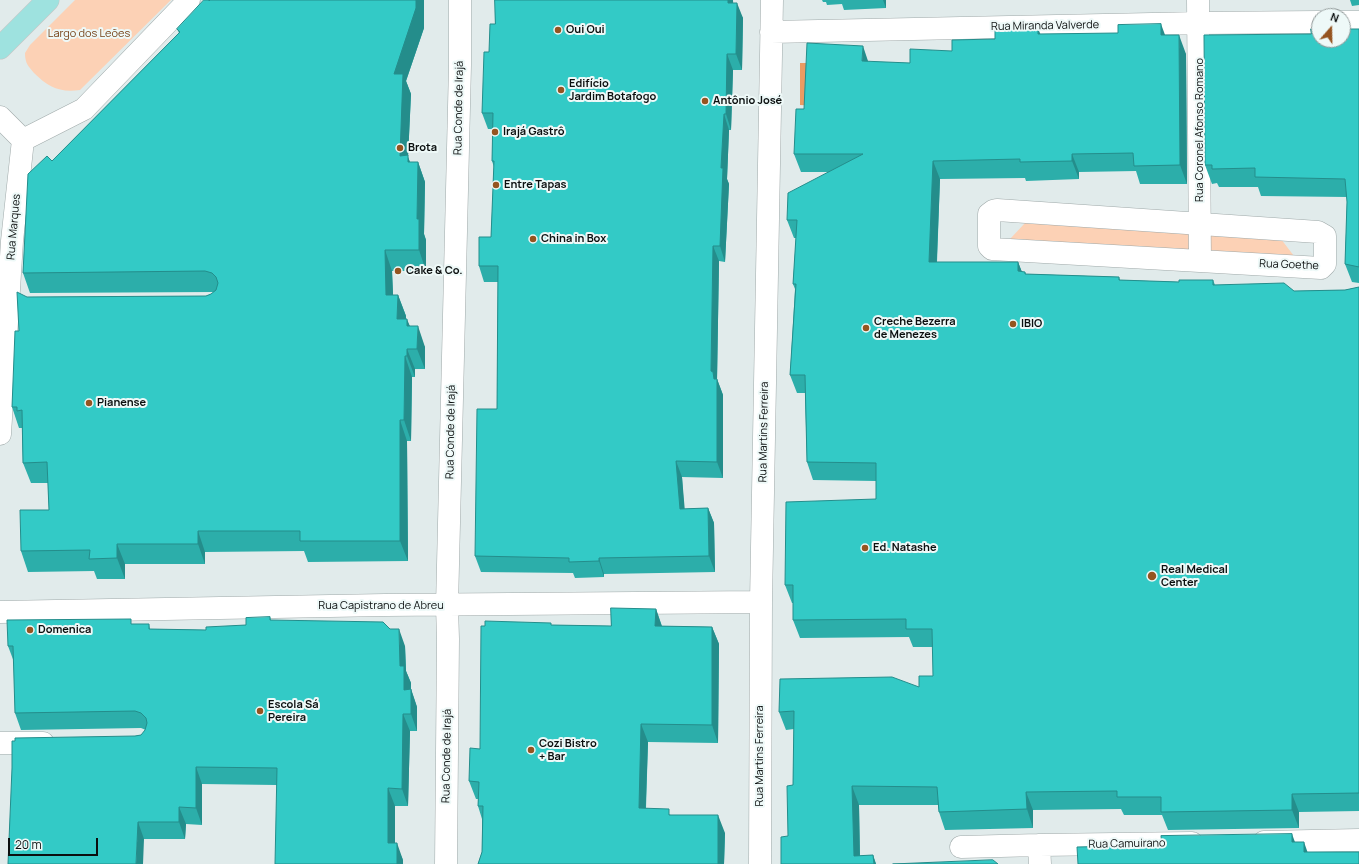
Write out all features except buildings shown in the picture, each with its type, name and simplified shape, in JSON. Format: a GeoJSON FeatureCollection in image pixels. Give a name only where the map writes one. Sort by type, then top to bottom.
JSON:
{"type":"FeatureCollection","features":[{"type":"Feature","properties":{"kind":"main road"},"geometry":{"type":"LineString","coordinates":[[2,40],[48,0]]}},
{"type":"Feature","properties":{"kind":"street"},"geometry":{"type":"LineString","coordinates":[[0,117],[23,140],[84,109],[189,0]]}},
{"type":"Feature","properties":{"kind":"street","name":"Rua Conde de Irajá"},"geometry":{"type":"LineString","coordinates":[[446,864],[447,606],[460,66],[460,0]]}},
{"type":"Feature","properties":{"kind":"street","name":"Rua Martins Ferreira"},"geometry":{"type":"LineString","coordinates":[[760,864],[761,602],[772,0]]}},
{"type":"Feature","properties":{"kind":"street","name":"Rua Coronel Afonso Romano"},"geometry":{"type":"LineString","coordinates":[[1198,0],[1201,224],[1200,261]]}},
{"type":"Feature","properties":{"kind":"street","name":"Rua Miranda Valverde"},"geometry":{"type":"LineString","coordinates":[[771,32],[1311,22]]}},
{"type":"Feature","properties":{"kind":"street","name":"Rua Marques"},"geometry":{"type":"LineString","coordinates":[[0,434],[16,305],[6,235],[23,140]]}},
{"type":"Feature","properties":{"kind":"street","name":"Rua Goethe"},"geometry":{"type":"LineString","coordinates":[[997,210],[1201,224],[1318,232],[1325,236],[1325,264],[1321,268],[992,249],[989,246],[989,214],[997,210]]}},
{"type":"Feature","properties":{"kind":"street","name":"Rua Capistrano de Abreu"},"geometry":{"type":"LineString","coordinates":[[0,612],[385,605],[447,606],[474,604],[761,602]]}},
{"type":"Feature","properties":{"kind":"street"},"geometry":{"type":"LineString","coordinates":[[0,743],[65,743]]}},
{"type":"Feature","properties":{"kind":"street"},"geometry":{"type":"LineString","coordinates":[[1247,842],[1359,840]]}},
{"type":"Feature","properties":{"kind":"street","name":"Rua Camuirano"},"geometry":{"type":"LineString","coordinates":[[961,847],[1039,855],[1215,842]]}},
{"type":"Feature","properties":{"kind":"green space","name":"Largo dos Leões"},"geometry":{"type":"Polygon","coordinates":[[[75,0],[171,0],[80,90],[66,91],[55,88],[39,78],[27,64],[25,53],[30,45],[75,0]]]}},
{"type":"Feature","properties":{"kind":"green space"},"geometry":{"type":"Polygon","coordinates":[[[1025,223],[1281,239],[1294,256],[1010,239],[1025,223]]]}},
{"type":"Feature","properties":{"kind":"shaded area"},"geometry":{"type":"Polygon","coordinates":[[[800,63],[813,63],[818,106],[800,105],[800,63]]]}},
{"type":"Feature","properties":{"kind":"place","name":"Oui Oui"},"geometry":{"type":"Point","coordinates":[558,30]}},
{"type":"Feature","properties":{"kind":"place","name":"Edifício Jardim Botafogo"},"geometry":{"type":"Point","coordinates":[561,90]}},
{"type":"Feature","properties":{"kind":"place","name":"Antônio José"},"geometry":{"type":"Point","coordinates":[705,101]}},
{"type":"Feature","properties":{"kind":"place","name":"Irajá Gastrô"},"geometry":{"type":"Point","coordinates":[495,132]}},
{"type":"Feature","properties":{"kind":"place","name":"Brota"},"geometry":{"type":"Point","coordinates":[400,148]}},
{"type":"Feature","properties":{"kind":"place","name":"Entre Tapas"},"geometry":{"type":"Point","coordinates":[496,185]}},
{"type":"Feature","properties":{"kind":"place","name":"China in Box"},"geometry":{"type":"Point","coordinates":[533,239]}},
{"type":"Feature","properties":{"kind":"place","name":"Cake & Co."},"geometry":{"type":"Point","coordinates":[398,271]}},
{"type":"Feature","properties":{"kind":"place","name":"IBIO"},"geometry":{"type":"Point","coordinates":[1013,324]}},
{"type":"Feature","properties":{"kind":"place","name":"Creche Bezerra de Menezes"},"geometry":{"type":"Point","coordinates":[866,328]}},
{"type":"Feature","properties":{"kind":"place","name":"Pianense"},"geometry":{"type":"Point","coordinates":[89,403]}},
{"type":"Feature","properties":{"kind":"place","name":"Ed. Natashe"},"geometry":{"type":"Point","coordinates":[865,548]}},
{"type":"Feature","properties":{"kind":"place","name":"Real Medical Center"},"geometry":{"type":"Point","coordinates":[1152,576]}},
{"type":"Feature","properties":{"kind":"place","name":"Domenica"},"geometry":{"type":"Point","coordinates":[30,630]}},
{"type":"Feature","properties":{"kind":"place","name":"Escola Sá Pereira"},"geometry":{"type":"Point","coordinates":[260,711]}},
{"type":"Feature","properties":{"kind":"place","name":"Cozi Bistro + Bar"},"geometry":{"type":"Point","coordinates":[531,750]}}]}
